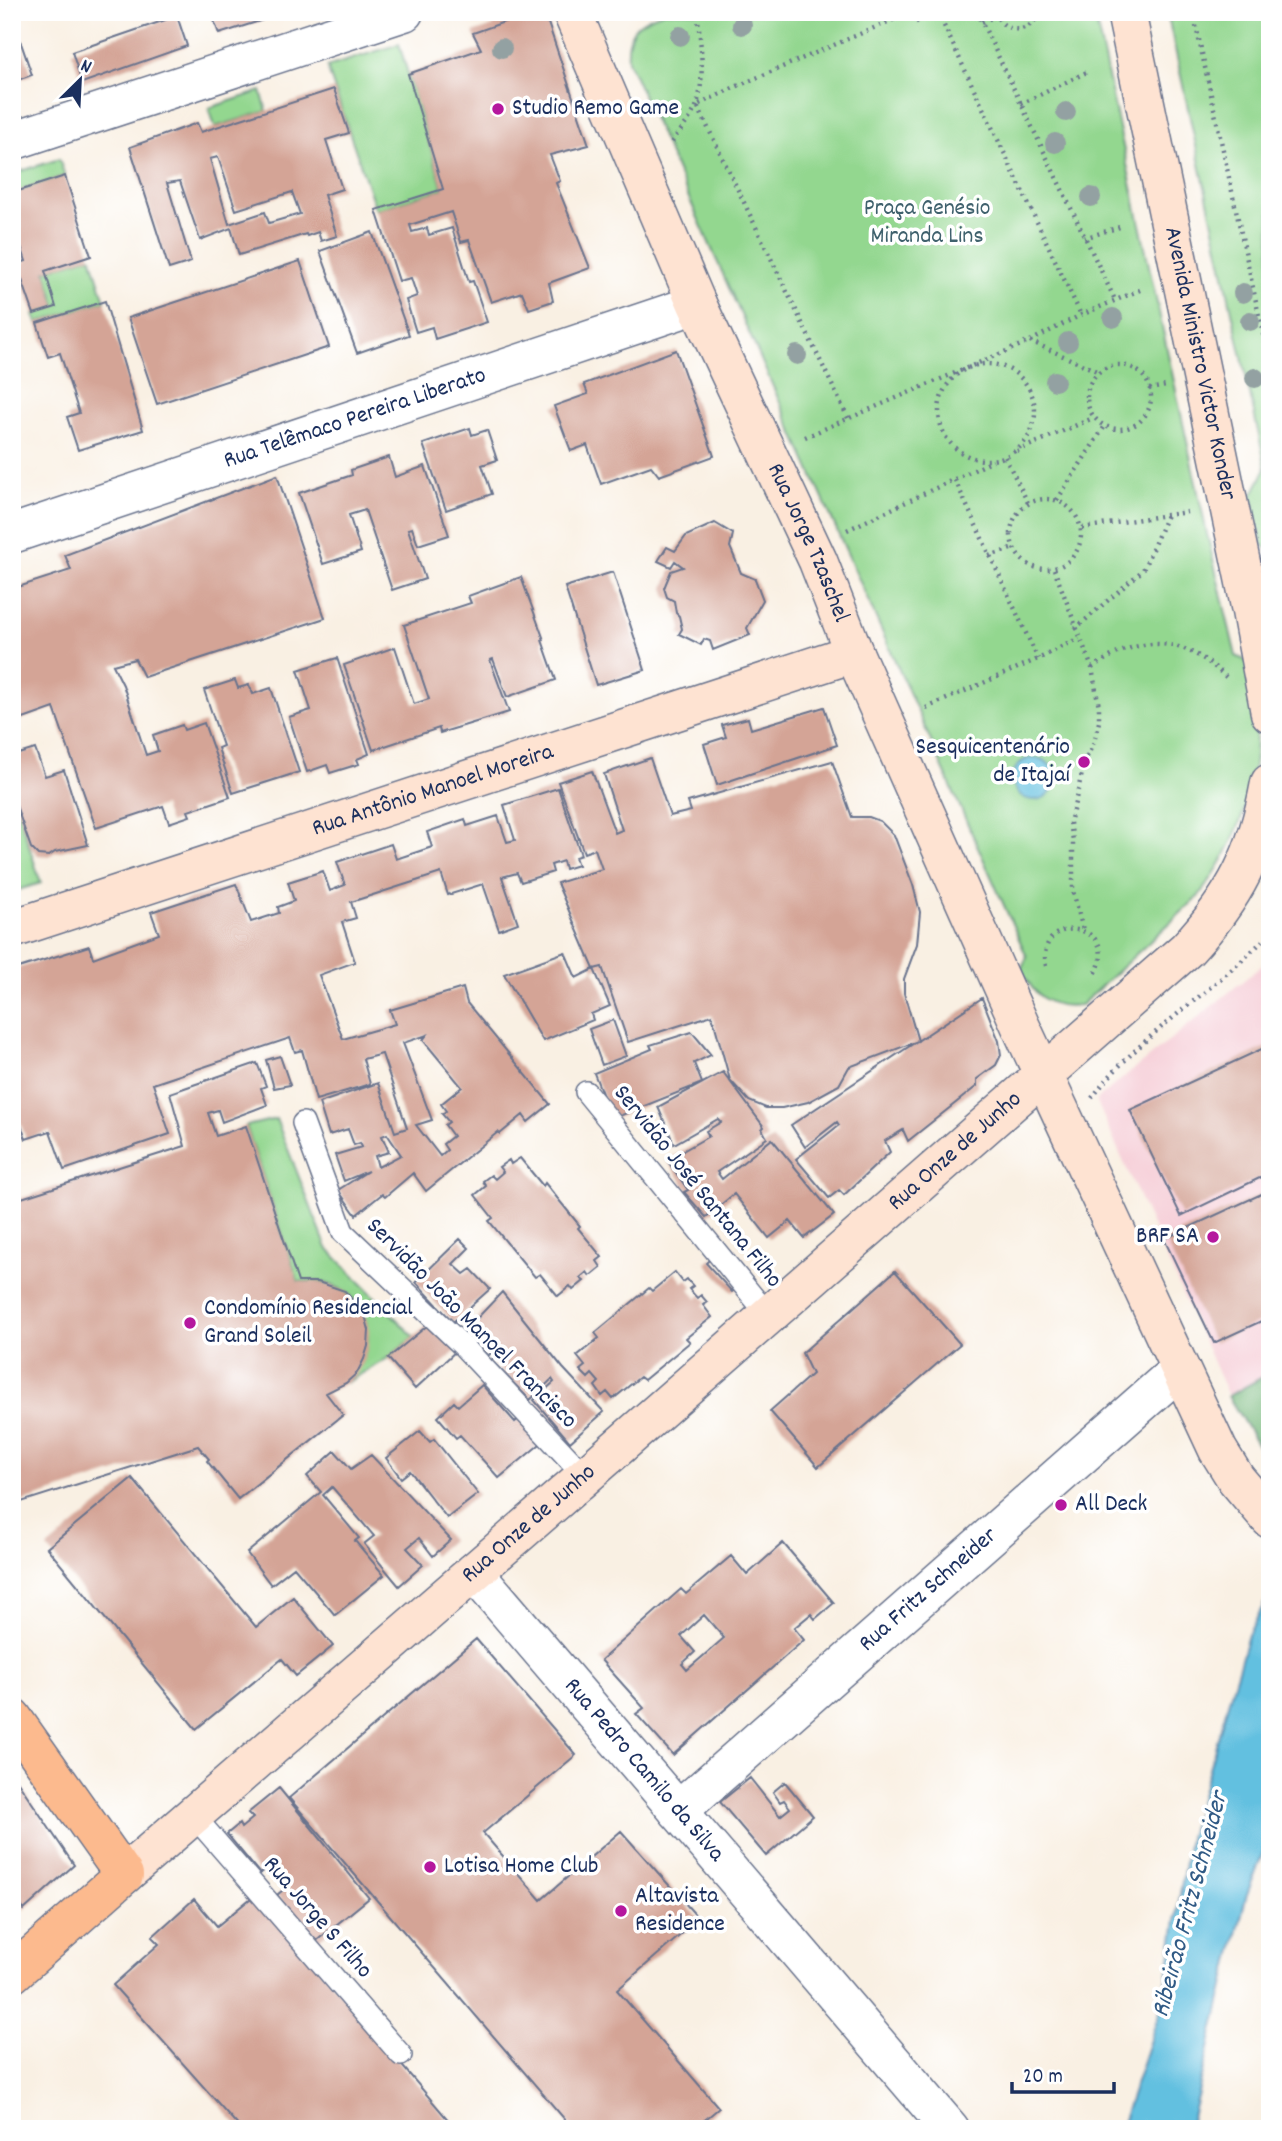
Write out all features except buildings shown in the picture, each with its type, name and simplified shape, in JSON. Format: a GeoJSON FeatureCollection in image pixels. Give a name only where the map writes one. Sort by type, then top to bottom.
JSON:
{"type":"FeatureCollection","features":[{"type":"Feature","properties":{"kind":"main road","name":"Rua Jorge Tzaschel"},"geometry":{"type":"LineString","coordinates":[[572,12],[697,304],[818,561],[855,653],[1043,1073],[1180,1369],[1218,1450],[1236,1479],[1270,1519]]}},
{"type":"Feature","properties":{"kind":"main road","name":"Avenida Ministro Victor Konder"},"geometry":{"type":"LineString","coordinates":[[1126,12],[1254,622],[1270,713]]}},
{"type":"Feature","properties":{"kind":"main road","name":"Rua Antônio Manoel Moreira"},"geometry":{"type":"LineString","coordinates":[[12,929],[855,653]]}},
{"type":"Feature","properties":{"kind":"main road"},"geometry":{"type":"LineString","coordinates":[[1043,1073],[1187,949],[1216,918],[1247,865],[1263,819],[1270,783]]}},
{"type":"Feature","properties":{"kind":"main road","name":"Rua Onze de Junho"},"geometry":{"type":"LineString","coordinates":[[12,1974],[1043,1073]]}},
{"type":"Feature","properties":{"kind":"main road"},"geometry":{"type":"LineString","coordinates":[[12,1717],[124,1875]]}},
{"type":"Feature","properties":{"kind":"street"},"geometry":{"type":"LineString","coordinates":[[12,141],[404,12]]}},
{"type":"Feature","properties":{"kind":"street","name":"Rua Telêmaco Pereira Liberato"},"geometry":{"type":"LineString","coordinates":[[12,534],[697,304]]}},
{"type":"Feature","properties":{"kind":"street","name":"Rua Fritz Schneider"},"geometry":{"type":"LineString","coordinates":[[678,1811],[1180,1369]]}},
{"type":"Feature","properties":{"kind":"street","name":"Rua Pedro Camilo da Silva"},"geometry":{"type":"LineString","coordinates":[[474,1572],[950,2129]]}},
{"type":"Feature","properties":{"kind":"lane","name":"Servidão José Santana Filho"},"geometry":{"type":"LineString","coordinates":[[586,1092],[768,1315]]}},
{"type":"Feature","properties":{"kind":"lane","name":"Servidão João Manoel Francisco"},"geometry":{"type":"LineString","coordinates":[[303,1123],[343,1232],[463,1346],[585,1476]]}},
{"type":"Feature","properties":{"kind":"lane","name":"Rua Jorge S Filho"},"geometry":{"type":"LineString","coordinates":[[193,1815],[401,2055]]}},
{"type":"Feature","properties":{"kind":"path"},"geometry":{"type":"LineString","coordinates":[[697,105],[909,12],[914,23],[939,13],[1081,315]]}},
{"type":"Feature","properties":{"kind":"path"},"geometry":{"type":"LineString","coordinates":[[977,12],[1116,302]]}},
{"type":"Feature","properties":{"kind":"path"},"geometry":{"type":"LineString","coordinates":[[982,22],[995,14],[1006,27],[1021,30],[1034,23],[1040,12]]}},
{"type":"Feature","properties":{"kind":"path"},"geometry":{"type":"LineString","coordinates":[[1193,12],[1265,343],[1270,354]]}},
{"type":"Feature","properties":{"kind":"path"},"geometry":{"type":"LineString","coordinates":[[672,142],[697,105],[701,79],[698,20]]}},
{"type":"Feature","properties":{"kind":"path"},"geometry":{"type":"LineString","coordinates":[[1021,104],[1089,71]]}},
{"type":"Feature","properties":{"kind":"path"},"geometry":{"type":"LineString","coordinates":[[697,105],[848,418]]}},
{"type":"Feature","properties":{"kind":"path"},"geometry":{"type":"LineString","coordinates":[[1084,237],[1123,226]]}},
{"type":"Feature","properties":{"kind":"path"},"geometry":{"type":"LineString","coordinates":[[805,437],[1030,341],[1081,315],[1142,289]]}},
{"type":"Feature","properties":{"kind":"path"},"geometry":{"type":"LineString","coordinates":[[1030,341],[1099,372]]}},
{"type":"Feature","properties":{"kind":"path"},"geometry":{"type":"LineString","coordinates":[[997,459],[979,460],[963,454],[950,443],[941,428],[939,411],[942,394],[950,380],[963,369],[979,363],[1011,369],[1024,380],[1032,394],[1035,419],[1033,427],[1026,441],[1014,453]]}},
{"type":"Feature","properties":{"kind":"path"},"geometry":{"type":"LineString","coordinates":[[1118,366],[1129,367],[1138,372],[1149,388],[1149,407],[1139,422],[1123,429],[1105,426],[1093,418],[1087,397],[1092,379],[1099,372],[1118,366]]}},
{"type":"Feature","properties":{"kind":"path"},"geometry":{"type":"LineString","coordinates":[[1149,388],[1166,386]]}},
{"type":"Feature","properties":{"kind":"path"},"geometry":{"type":"LineString","coordinates":[[847,530],[997,459],[1093,418]]}},
{"type":"Feature","properties":{"kind":"path"},"geometry":{"type":"LineString","coordinates":[[1057,500],[1105,426]]}},
{"type":"Feature","properties":{"kind":"path"},"geometry":{"type":"LineString","coordinates":[[1004,457],[1028,503]]}},
{"type":"Feature","properties":{"kind":"path"},"geometry":{"type":"LineString","coordinates":[[955,480],[1038,659]]}},
{"type":"Feature","properties":{"kind":"path"},"geometry":{"type":"LineString","coordinates":[[1048,498],[1057,500],[1074,511],[1082,528],[1082,539],[1073,558],[1054,569],[1030,566],[1020,559],[1014,548],[1011,538],[1014,518],[1028,503],[1048,498]]}},
{"type":"Feature","properties":{"kind":"path"},"geometry":{"type":"LineString","coordinates":[[1082,528],[1187,512]]}},
{"type":"Feature","properties":{"kind":"path"},"geometry":{"type":"LineString","coordinates":[[1075,629],[1143,570],[1167,515]]}},
{"type":"Feature","properties":{"kind":"path"},"geometry":{"type":"LineString","coordinates":[[989,556],[1014,548]]}},
{"type":"Feature","properties":{"kind":"path"},"geometry":{"type":"LineString","coordinates":[[1054,569],[1092,668],[1098,692],[1100,722],[1085,761],[1070,823],[1073,841],[1073,891],[1083,930]]}},
{"type":"Feature","properties":{"kind":"path"},"geometry":{"type":"LineString","coordinates":[[926,708],[1079,638]]}},
{"type":"Feature","properties":{"kind":"path"},"geometry":{"type":"LineString","coordinates":[[1092,668],[1112,653],[1136,645],[1161,643],[1186,649],[1209,660],[1227,677]]}},
{"type":"Feature","properties":{"kind":"path"},"geometry":{"type":"LineString","coordinates":[[1046,966],[1046,949],[1056,934],[1064,930],[1083,930],[1096,940],[1100,948],[1100,965],[1095,974]]}},
{"type":"Feature","properties":{"kind":"path"},"geometry":{"type":"LineString","coordinates":[[1090,1100],[1111,1073],[1270,933]]}},
{"type":"Feature","properties":{"kind":"shaded area","name":"BRF SA"},"geometry":{"type":"Polygon","coordinates":[[[1270,959],[1270,1373],[1228,1396],[1096,1100],[1270,959]]]}},
{"type":"Feature","properties":{"kind":"green space","name":"Praça Genésio Miranda Lins"},"geometry":{"type":"Polygon","coordinates":[[[664,12],[1094,12],[1236,656],[1249,662],[1256,737],[1247,801],[1232,841],[1211,879],[1198,897],[1081,1005],[1060,1005],[1044,999],[1032,987],[1021,969],[1027,957],[628,61],[629,42],[634,29],[664,12]]]}},
{"type":"Feature","properties":{"kind":"green space"},"geometry":{"type":"Polygon","coordinates":[[[1167,12],[1270,12],[1270,551],[1262,544],[1252,496],[1266,468],[1167,12]]]}},
{"type":"Feature","properties":{"kind":"green space"},"geometry":{"type":"Polygon","coordinates":[[[399,44],[443,189],[376,210],[327,67],[399,44]]]}},
{"type":"Feature","properties":{"kind":"green space"},"geometry":{"type":"Polygon","coordinates":[[[261,91],[267,111],[215,127],[209,108],[261,91]]]}},
{"type":"Feature","properties":{"kind":"green space"},"geometry":{"type":"Polygon","coordinates":[[[59,159],[65,176],[14,193],[12,174],[59,159]]]}},
{"type":"Feature","properties":{"kind":"green space"},"geometry":{"type":"Polygon","coordinates":[[[91,256],[105,301],[37,323],[34,314],[56,306],[45,271],[91,256]]]}},
{"type":"Feature","properties":{"kind":"green space"},"geometry":{"type":"Polygon","coordinates":[[[12,794],[41,883],[12,892],[12,794]]]}},
{"type":"Feature","properties":{"kind":"green space"},"geometry":{"type":"Polygon","coordinates":[[[276,1119],[327,1248],[414,1337],[388,1358],[346,1383],[359,1366],[366,1348],[367,1330],[363,1313],[353,1299],[339,1288],[320,1282],[298,1282],[246,1126],[276,1119]]]}},
{"type":"Feature","properties":{"kind":"green space"},"geometry":{"type":"Polygon","coordinates":[[[1270,1373],[1270,1465],[1228,1396],[1270,1373]]]}},
{"type":"Feature","properties":{"kind":"water"},"geometry":{"type":"Polygon","coordinates":[[[1034,758],[1049,764],[1055,779],[1049,794],[1034,800],[1019,794],[1013,779],[1019,764],[1034,758]]]}},
{"type":"Feature","properties":{"kind":"water","name":"Ribeirão Fritz Schneider"},"geometry":{"type":"Polygon","coordinates":[[[1270,1593],[1270,1834],[1246,1897],[1191,2121],[1188,2129],[1120,2129],[1164,1998],[1189,1837],[1248,1635],[1270,1593]]]}},
{"type":"Feature","properties":{"kind":"place","name":"Studio Remo Game"},"geometry":{"type":"Point","coordinates":[498,109]}},
{"type":"Feature","properties":{"kind":"place","name":"Sesquicentenário de Itajaí"},"geometry":{"type":"Point","coordinates":[1084,762]}},
{"type":"Feature","properties":{"kind":"place","name":"BRF SA"},"geometry":{"type":"Point","coordinates":[1213,1237]}},
{"type":"Feature","properties":{"kind":"place","name":"Condomínio Residencial Grand Soleil"},"geometry":{"type":"Point","coordinates":[190,1323]}},
{"type":"Feature","properties":{"kind":"place","name":"All Deck"},"geometry":{"type":"Point","coordinates":[1061,1505]}},
{"type":"Feature","properties":{"kind":"place","name":"Lotisa Home Club"},"geometry":{"type":"Point","coordinates":[430,1867]}},
{"type":"Feature","properties":{"kind":"place","name":"Altavista Residence"},"geometry":{"type":"Point","coordinates":[621,1911]}}]}
